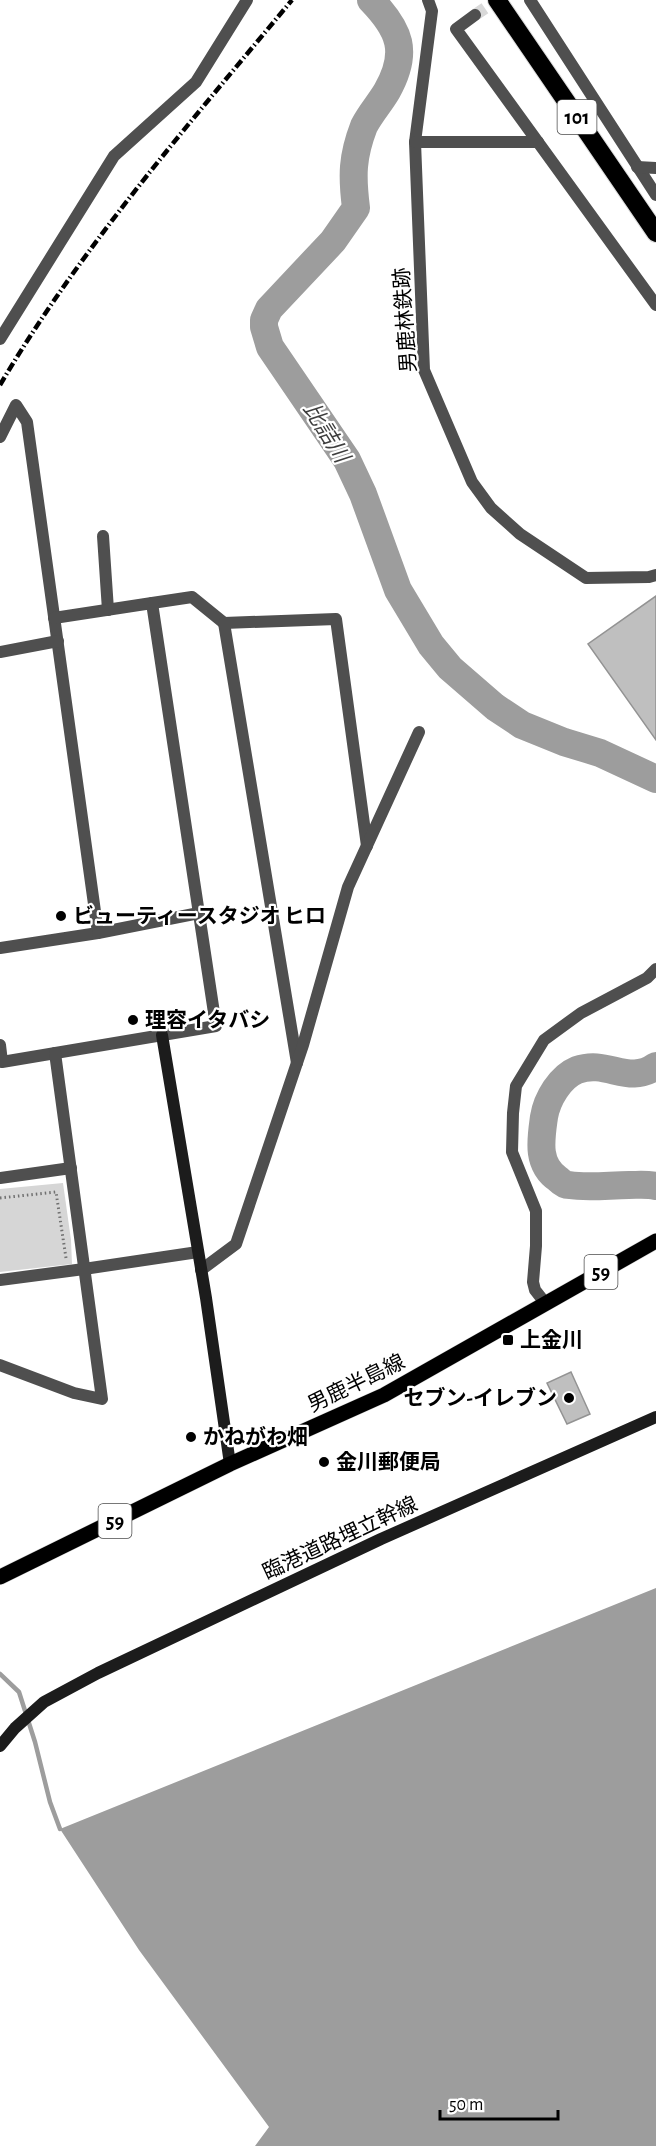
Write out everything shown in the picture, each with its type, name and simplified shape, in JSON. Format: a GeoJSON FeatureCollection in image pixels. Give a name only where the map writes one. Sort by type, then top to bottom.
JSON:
{"type":"FeatureCollection","features":[{"type":"Feature","properties":{"kind":"highway","name":"101"},"geometry":{"type":"LineString","coordinates":[[497,0],[656,233]]}},
{"type":"Feature","properties":{"kind":"main road","name":"男鹿半島線"},"geometry":{"type":"LineString","coordinates":[[0,1577],[230,1464],[384,1395],[656,1241]]}},
{"type":"Feature","properties":{"kind":"street"},"geometry":{"type":"LineString","coordinates":[[0,339],[114,156],[196,82],[247,0]]}},
{"type":"Feature","properties":{"kind":"street","name":"男鹿林鉄跡"},"geometry":{"type":"LineString","coordinates":[[428,0],[432,11],[415,142],[424,370],[471,482],[491,508],[520,534],[586,578],[656,575]]}},
{"type":"Feature","properties":{"kind":"street"},"geometry":{"type":"LineString","coordinates":[[530,0],[656,195]]}},
{"type":"Feature","properties":{"kind":"street"},"geometry":{"type":"LineString","coordinates":[[475,15],[456,29],[656,305]]}},
{"type":"Feature","properties":{"kind":"street"},"geometry":{"type":"LineString","coordinates":[[415,142],[538,142]]}},
{"type":"Feature","properties":{"kind":"street"},"geometry":{"type":"LineString","coordinates":[[637,166],[656,168]]}},
{"type":"Feature","properties":{"kind":"street"},"geometry":{"type":"LineString","coordinates":[[0,437],[16,405],[27,422],[98,933]]}},
{"type":"Feature","properties":{"kind":"street"},"geometry":{"type":"LineString","coordinates":[[103,536],[108,610]]}},
{"type":"Feature","properties":{"kind":"street"},"geometry":{"type":"LineString","coordinates":[[54,618],[192,597],[224,623],[336,619],[367,846]]}},
{"type":"Feature","properties":{"kind":"street"},"geometry":{"type":"LineString","coordinates":[[0,1045],[1,1063],[216,1026],[152,603]]}},
{"type":"Feature","properties":{"kind":"street"},"geometry":{"type":"LineString","coordinates":[[224,623],[297,1063]]}},
{"type":"Feature","properties":{"kind":"street"},"geometry":{"type":"LineString","coordinates":[[0,652],[58,642]]}},
{"type":"Feature","properties":{"kind":"street"},"geometry":{"type":"LineString","coordinates":[[201,1270],[236,1245],[297,1063],[348,887],[419,732]]}},
{"type":"Feature","properties":{"kind":"street"},"geometry":{"type":"LineString","coordinates":[[0,948],[98,933],[199,913]]}},
{"type":"Feature","properties":{"kind":"street"},"geometry":{"type":"LineString","coordinates":[[546,1304],[533,1282],[537,1246],[537,1212],[513,1152],[516,1086],[544,1040],[581,1013],[647,978],[656,969]]}},
{"type":"Feature","properties":{"kind":"street"},"geometry":{"type":"LineString","coordinates":[[162,1035],[230,1464]]}},
{"type":"Feature","properties":{"kind":"street"},"geometry":{"type":"LineString","coordinates":[[0,1365],[74,1393],[102,1399],[55,1053]]}},
{"type":"Feature","properties":{"kind":"street"},"geometry":{"type":"LineString","coordinates":[[0,1178],[71,1168]]}},
{"type":"Feature","properties":{"kind":"street"},"geometry":{"type":"LineString","coordinates":[[0,1280],[198,1252]]}},
{"type":"Feature","properties":{"kind":"street","name":"臨港道路埋立幹線"},"geometry":{"type":"LineString","coordinates":[[0,1746],[15,1728],[44,1702],[98,1673],[381,1539],[656,1417]]}},
{"type":"Feature","properties":{"kind":"path"},"geometry":{"type":"LineString","coordinates":[[0,1198],[56,1192],[67,1258],[56,1259]]}},
{"type":"Feature","properties":{"kind":"shaded area"},"geometry":{"type":"Polygon","coordinates":[[[63,1183],[72,1264],[0,1272],[0,1189],[63,1183]]]}},
{"type":"Feature","properties":{"kind":"shaded area"},"geometry":{"type":"Polygon","coordinates":[[[656,1588],[656,2146],[255,2146],[269,2127],[139,1950],[60,1829],[656,1588]]]}},
{"type":"Feature","properties":{"kind":"building"},"geometry":{"type":"Polygon","coordinates":[[[656,596],[656,740],[588,644],[656,596]]]}},
{"type":"Feature","properties":{"kind":"building","name":"セブン-イレブン"},"geometry":{"type":"Polygon","coordinates":[[[571,1372],[590,1414],[567,1424],[547,1383],[571,1372]]]}},
{"type":"Feature","properties":{"kind":"waterway","name":"比詰川"},"geometry":{"type":"LineString","coordinates":[[371,0],[395,32],[398,42],[398,65],[387,91],[366,122],[357,147],[354,167],[356,208],[333,241],[269,309],[264,320],[264,327],[270,347],[347,460],[363,494],[398,590],[431,645],[450,668],[495,707],[522,725],[564,742],[600,753],[656,779]]}},
{"type":"Feature","properties":{"kind":"waterway","name":"比詰川"},"geometry":{"type":"LineString","coordinates":[[656,1066],[636,1074],[588,1067],[571,1073],[555,1089],[548,1103],[541,1142],[546,1166],[551,1173],[566,1184],[656,1186]]}},
{"type":"Feature","properties":{"kind":"waterway"},"geometry":{"type":"LineString","coordinates":[[0,1674],[19,1692],[35,1742],[50,1802],[60,1829]]}},
{"type":"Feature","properties":{"kind":"tunnel"},"geometry":{"type":"LineString","coordinates":[[475,15],[497,0]]}},
{"type":"Feature","properties":{"kind":"railway"},"geometry":{"type":"LineString","coordinates":[[0,385],[32,334],[101,235],[292,0]]}},
{"type":"Feature","properties":{"kind":"place","name":"ビューティースタジオ ヒロ"},"geometry":{"type":"Point","coordinates":[61,916]}},
{"type":"Feature","properties":{"kind":"place","name":"理容イタバシ"},"geometry":{"type":"Point","coordinates":[133,1020]}},
{"type":"Feature","properties":{"kind":"place","name":"上金川"},"geometry":{"type":"Point","coordinates":[508,1340]}},
{"type":"Feature","properties":{"kind":"place","name":"セブン-イレブン"},"geometry":{"type":"Point","coordinates":[569,1398]}},
{"type":"Feature","properties":{"kind":"place","name":"かねがわ畑"},"geometry":{"type":"Point","coordinates":[191,1437]}},
{"type":"Feature","properties":{"kind":"place","name":"金川郵便局"},"geometry":{"type":"Point","coordinates":[324,1462]}}]}
